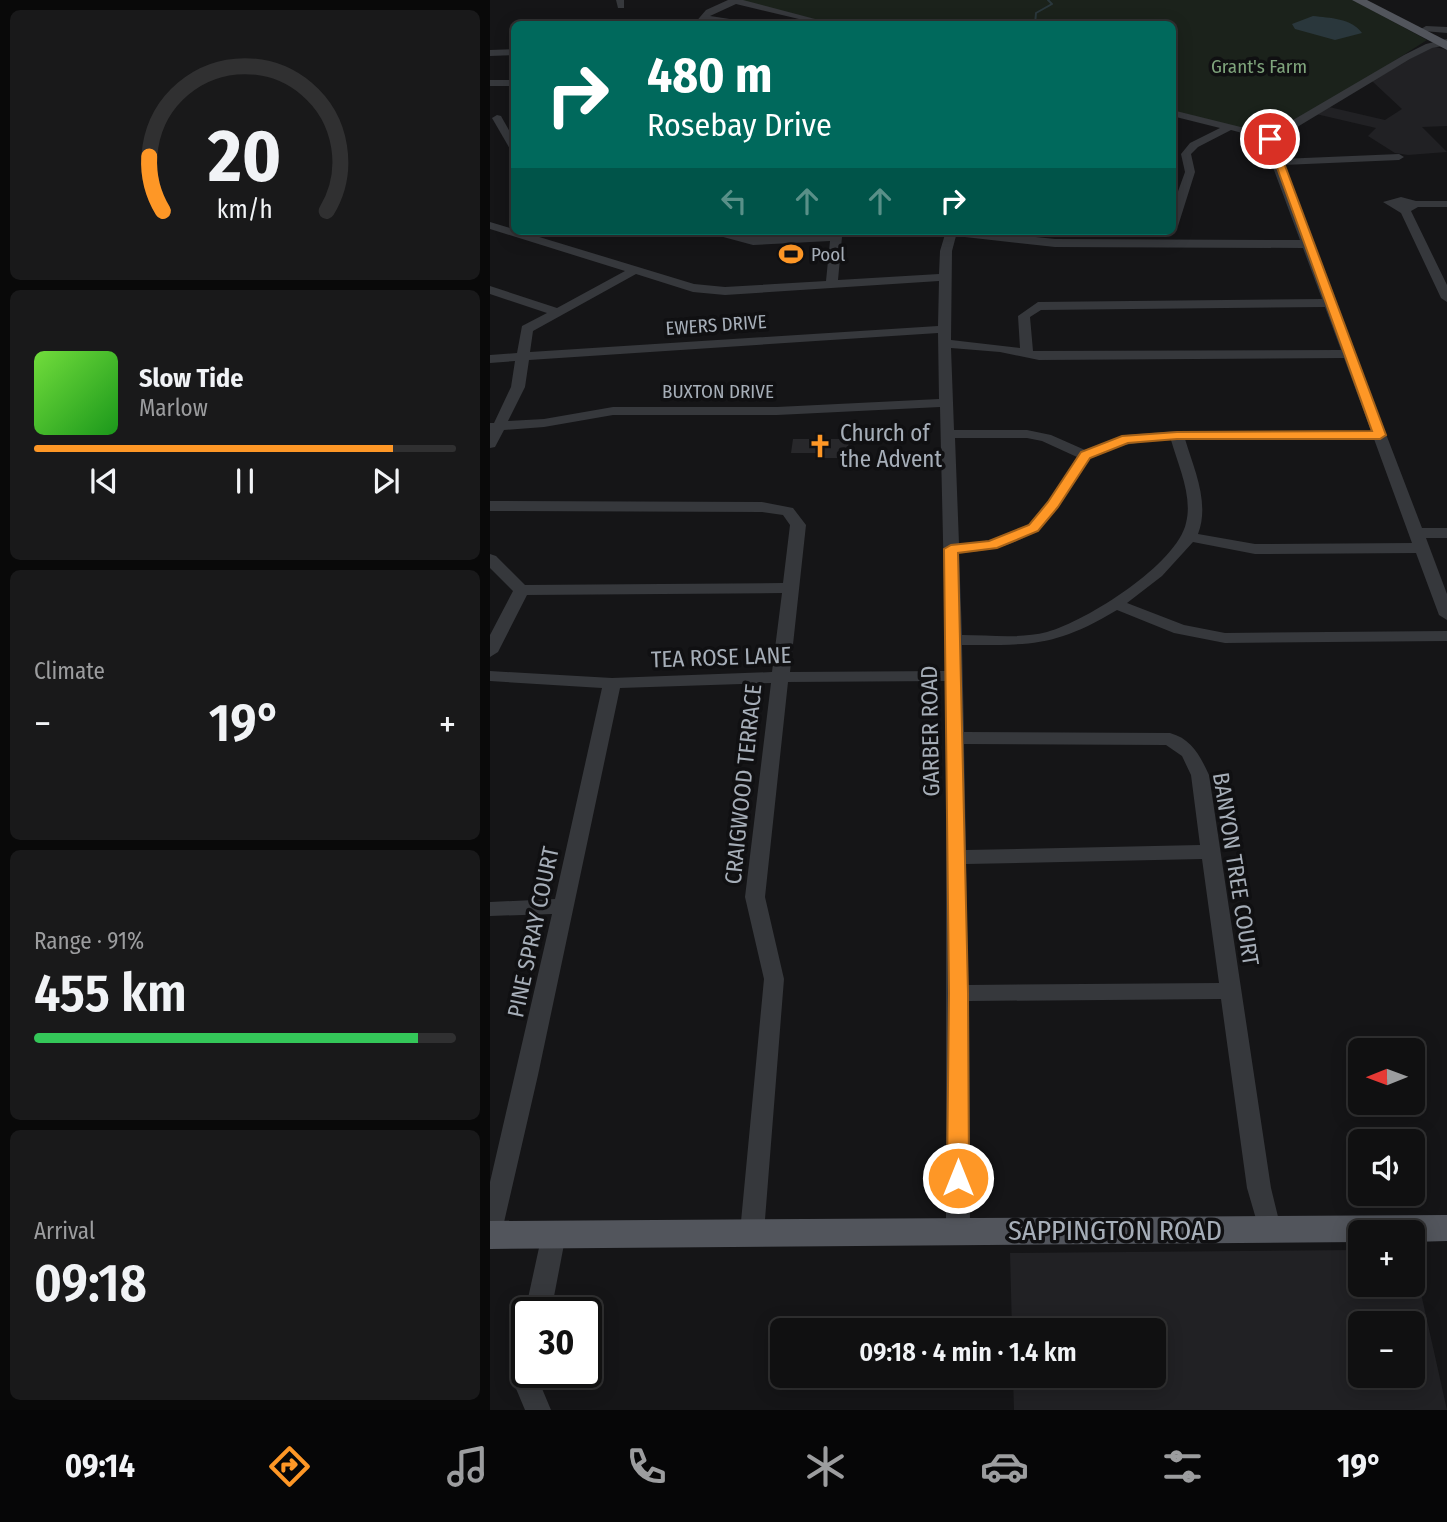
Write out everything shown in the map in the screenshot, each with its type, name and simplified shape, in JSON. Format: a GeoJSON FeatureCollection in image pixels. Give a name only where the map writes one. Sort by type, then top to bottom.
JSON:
{"type":"FeatureCollection","features":[{"type":"Feature","properties":{"kind":"main road"},"geometry":{"type":"LineString","coordinates":[[1359,0],[1443,43]]}},
{"type":"Feature","properties":{"kind":"main road"},"geometry":{"type":"LineString","coordinates":[[1374,1],[1426,29],[1443,43]]}},
{"type":"Feature","properties":{"kind":"main road","name":"SAPPINGTON ROAD"},"geometry":{"type":"LineString","coordinates":[[490,1233],[1447,1228]]}},
{"type":"Feature","properties":{"kind":"street"},"geometry":{"type":"LineString","coordinates":[[700,21],[716,7],[734,0],[817,21]]}},
{"type":"Feature","properties":{"kind":"street"},"geometry":{"type":"LineString","coordinates":[[1359,0],[1374,1]]}},
{"type":"Feature","properties":{"kind":"street"},"geometry":{"type":"LineString","coordinates":[[1426,29],[1447,30]]}},
{"type":"Feature","properties":{"kind":"street"},"geometry":{"type":"LineString","coordinates":[[1176,114],[1271,137],[1406,57],[1443,43]]}},
{"type":"Feature","properties":{"kind":"street"},"geometry":{"type":"LineString","coordinates":[[490,53],[511,52]]}},
{"type":"Feature","properties":{"kind":"street"},"geometry":{"type":"LineString","coordinates":[[490,83],[511,83]]}},
{"type":"Feature","properties":{"kind":"street"},"geometry":{"type":"LineString","coordinates":[[494,118],[511,143]]}},
{"type":"Feature","properties":{"kind":"street"},"geometry":{"type":"LineString","coordinates":[[1176,214],[1190,172],[1186,154],[1194,145],[1228,128]]}},
{"type":"Feature","properties":{"kind":"street"},"geometry":{"type":"LineString","coordinates":[[1271,137],[1269,141],[1276,162],[1447,615]]}},
{"type":"Feature","properties":{"kind":"street"},"geometry":{"type":"LineString","coordinates":[[1276,162],[1399,157]]}},
{"type":"Feature","properties":{"kind":"street"},"geometry":{"type":"LineString","coordinates":[[1447,204],[1410,207],[1447,298]]}},
{"type":"Feature","properties":{"kind":"street"},"geometry":{"type":"LineString","coordinates":[[490,225],[511,232]]}},
{"type":"Feature","properties":{"kind":"street"},"geometry":{"type":"LineString","coordinates":[[521,235],[694,288],[725,291],[944,277]]}},
{"type":"Feature","properties":{"kind":"street"},"geometry":{"type":"LineString","coordinates":[[731,235],[753,241],[827,235]]}},
{"type":"Feature","properties":{"kind":"street"},"geometry":{"type":"LineString","coordinates":[[832,284],[839,235]]}},
{"type":"Feature","properties":{"kind":"street","name":"GARBER ROAD"},"geometry":{"type":"LineString","coordinates":[[951,235],[946,251],[944,277],[954,640],[958,1231]]}},
{"type":"Feature","properties":{"kind":"street"},"geometry":{"type":"LineString","coordinates":[[1016,235],[1168,237],[1307,244]]}},
{"type":"Feature","properties":{"kind":"street"},"geometry":{"type":"LineString","coordinates":[[490,444],[494,426],[518,387],[527,330],[633,271]]}},
{"type":"Feature","properties":{"kind":"street"},"geometry":{"type":"LineString","coordinates":[[490,290],[557,312]]}},
{"type":"Feature","properties":{"kind":"street"},"geometry":{"type":"LineString","coordinates":[[1027,354],[1024,316],[1038,306],[1330,303]]}},
{"type":"Feature","properties":{"kind":"street","name":"EWERS DRIVE"},"geometry":{"type":"LineString","coordinates":[[490,359],[945,336],[1027,354],[1349,355]]}},
{"type":"Feature","properties":{"kind":"street","name":"BUXTON DRIVE"},"geometry":{"type":"LineString","coordinates":[[494,426],[544,423],[613,411],[777,411],[947,403]]}},
{"type":"Feature","properties":{"kind":"street"},"geometry":{"type":"LineString","coordinates":[[949,434],[1027,434],[1046,438],[1085,455]]}},
{"type":"Feature","properties":{"kind":"street"},"geometry":{"type":"LineString","coordinates":[[951,549],[992,545],[1034,528],[1085,455],[1126,439],[1177,436],[1380,435]]}},
{"type":"Feature","properties":{"kind":"street"},"geometry":{"type":"LineString","coordinates":[[954,640],[1039,638],[1056,635],[1116,604],[1180,553],[1191,537],[1196,511],[1177,436]]}},
{"type":"Feature","properties":{"kind":"street","name":"CRAIGWOOD TERRACE"},"geometry":{"type":"LineString","coordinates":[[490,506],[762,507],[788,511],[798,525],[755,897],[774,979],[752,1232]]}},
{"type":"Feature","properties":{"kind":"street"},"geometry":{"type":"LineString","coordinates":[[1191,537],[1255,549],[1419,540],[1447,533]]}},
{"type":"Feature","properties":{"kind":"street"},"geometry":{"type":"LineString","coordinates":[[490,559],[521,590],[791,588]]}},
{"type":"Feature","properties":{"kind":"street"},"geometry":{"type":"LineString","coordinates":[[490,652],[521,590]]}},
{"type":"Feature","properties":{"kind":"street"},"geometry":{"type":"LineString","coordinates":[[1116,604],[1180,629],[1225,638],[1447,636]]}},
{"type":"Feature","properties":{"kind":"street","name":"TEA ROSE LANE"},"geometry":{"type":"LineString","coordinates":[[490,676],[612,683],[779,677],[953,676]]}},
{"type":"Feature","properties":{"kind":"street","name":"PINE SPRAY COURT"},"geometry":{"type":"LineString","coordinates":[[490,1233],[612,683]]}},
{"type":"Feature","properties":{"kind":"street","name":"BANYON TREE COURT"},"geometry":{"type":"LineString","coordinates":[[954,738],[1170,739],[1190,753],[1199,775],[1259,1188],[1269,1229]]}},
{"type":"Feature","properties":{"kind":"street"},"geometry":{"type":"LineString","coordinates":[[956,857],[1211,852]]}},
{"type":"Feature","properties":{"kind":"street"},"geometry":{"type":"LineString","coordinates":[[490,909],[563,906]]}},
{"type":"Feature","properties":{"kind":"street"},"geometry":{"type":"LineString","coordinates":[[958,993],[1229,991]]}},
{"type":"Feature","properties":{"kind":"street"},"geometry":{"type":"LineString","coordinates":[[541,1297],[554,1234]]}},
{"type":"Feature","properties":{"kind":"street"},"geometry":{"type":"LineString","coordinates":[[529,1388],[538,1410]]}},
{"type":"Feature","properties":{"kind":"shaded area"},"geometry":{"type":"Polygon","coordinates":[[[1313,16],[1352,24],[1362,33],[1335,40],[1295,29],[1292,24],[1313,16]]]}},
{"type":"Feature","properties":{"kind":"shaded area"},"geometry":{"type":"Polygon","coordinates":[[[1429,48],[1447,50],[1447,126],[1422,127],[1447,152],[1408,155],[1395,153],[1368,136],[1376,128],[1316,114],[1329,107],[1385,120],[1402,109],[1372,81],[1429,48]]]}},
{"type":"Feature","properties":{"kind":"shaded area"},"geometry":{"type":"Polygon","coordinates":[[[1348,1250],[1348,1297],[1422,1297],[1425,1311],[1348,1311],[1348,1388],[1425,1388],[1425,1311],[1447,1410],[1014,1410],[1013,1388],[1166,1388],[1166,1318],[1012,1318],[1010,1253],[1348,1250]]]}},
{"type":"Feature","properties":{"kind":"green space","name":"Grant's Farm"},"geometry":{"type":"Polygon","coordinates":[[[737,0],[1353,0],[1427,40],[1361,82],[1271,133],[1262,133],[1176,113],[1176,21],[822,21],[737,0]]]}},
{"type":"Feature","properties":{"kind":"building","name":"Church of the Advent"},"geometry":{"type":"Polygon","coordinates":[[[793,439],[849,439],[847,458],[822,458],[823,453],[791,453],[793,439]]]}},
{"type":"Feature","properties":{"kind":"waterway"},"geometry":{"type":"LineString","coordinates":[[1035,21],[1036,13],[1052,4],[1048,0]]}},
{"type":"Feature","properties":{"kind":"place","name":"Pool"},"geometry":{"type":"Point","coordinates":[791,254]}},
{"type":"Feature","properties":{"kind":"place","name":"Church of the Advent"},"geometry":{"type":"Point","coordinates":[820,446]}},
{"type":"Feature","properties":{"kind":"route"},"geometry":{"type":"LineString","coordinates":[[958,1178],[951,549],[992,545],[1034,528],[1085,455],[1126,439],[1177,436],[1380,435],[1282,179],[1270,139]]}}]}
